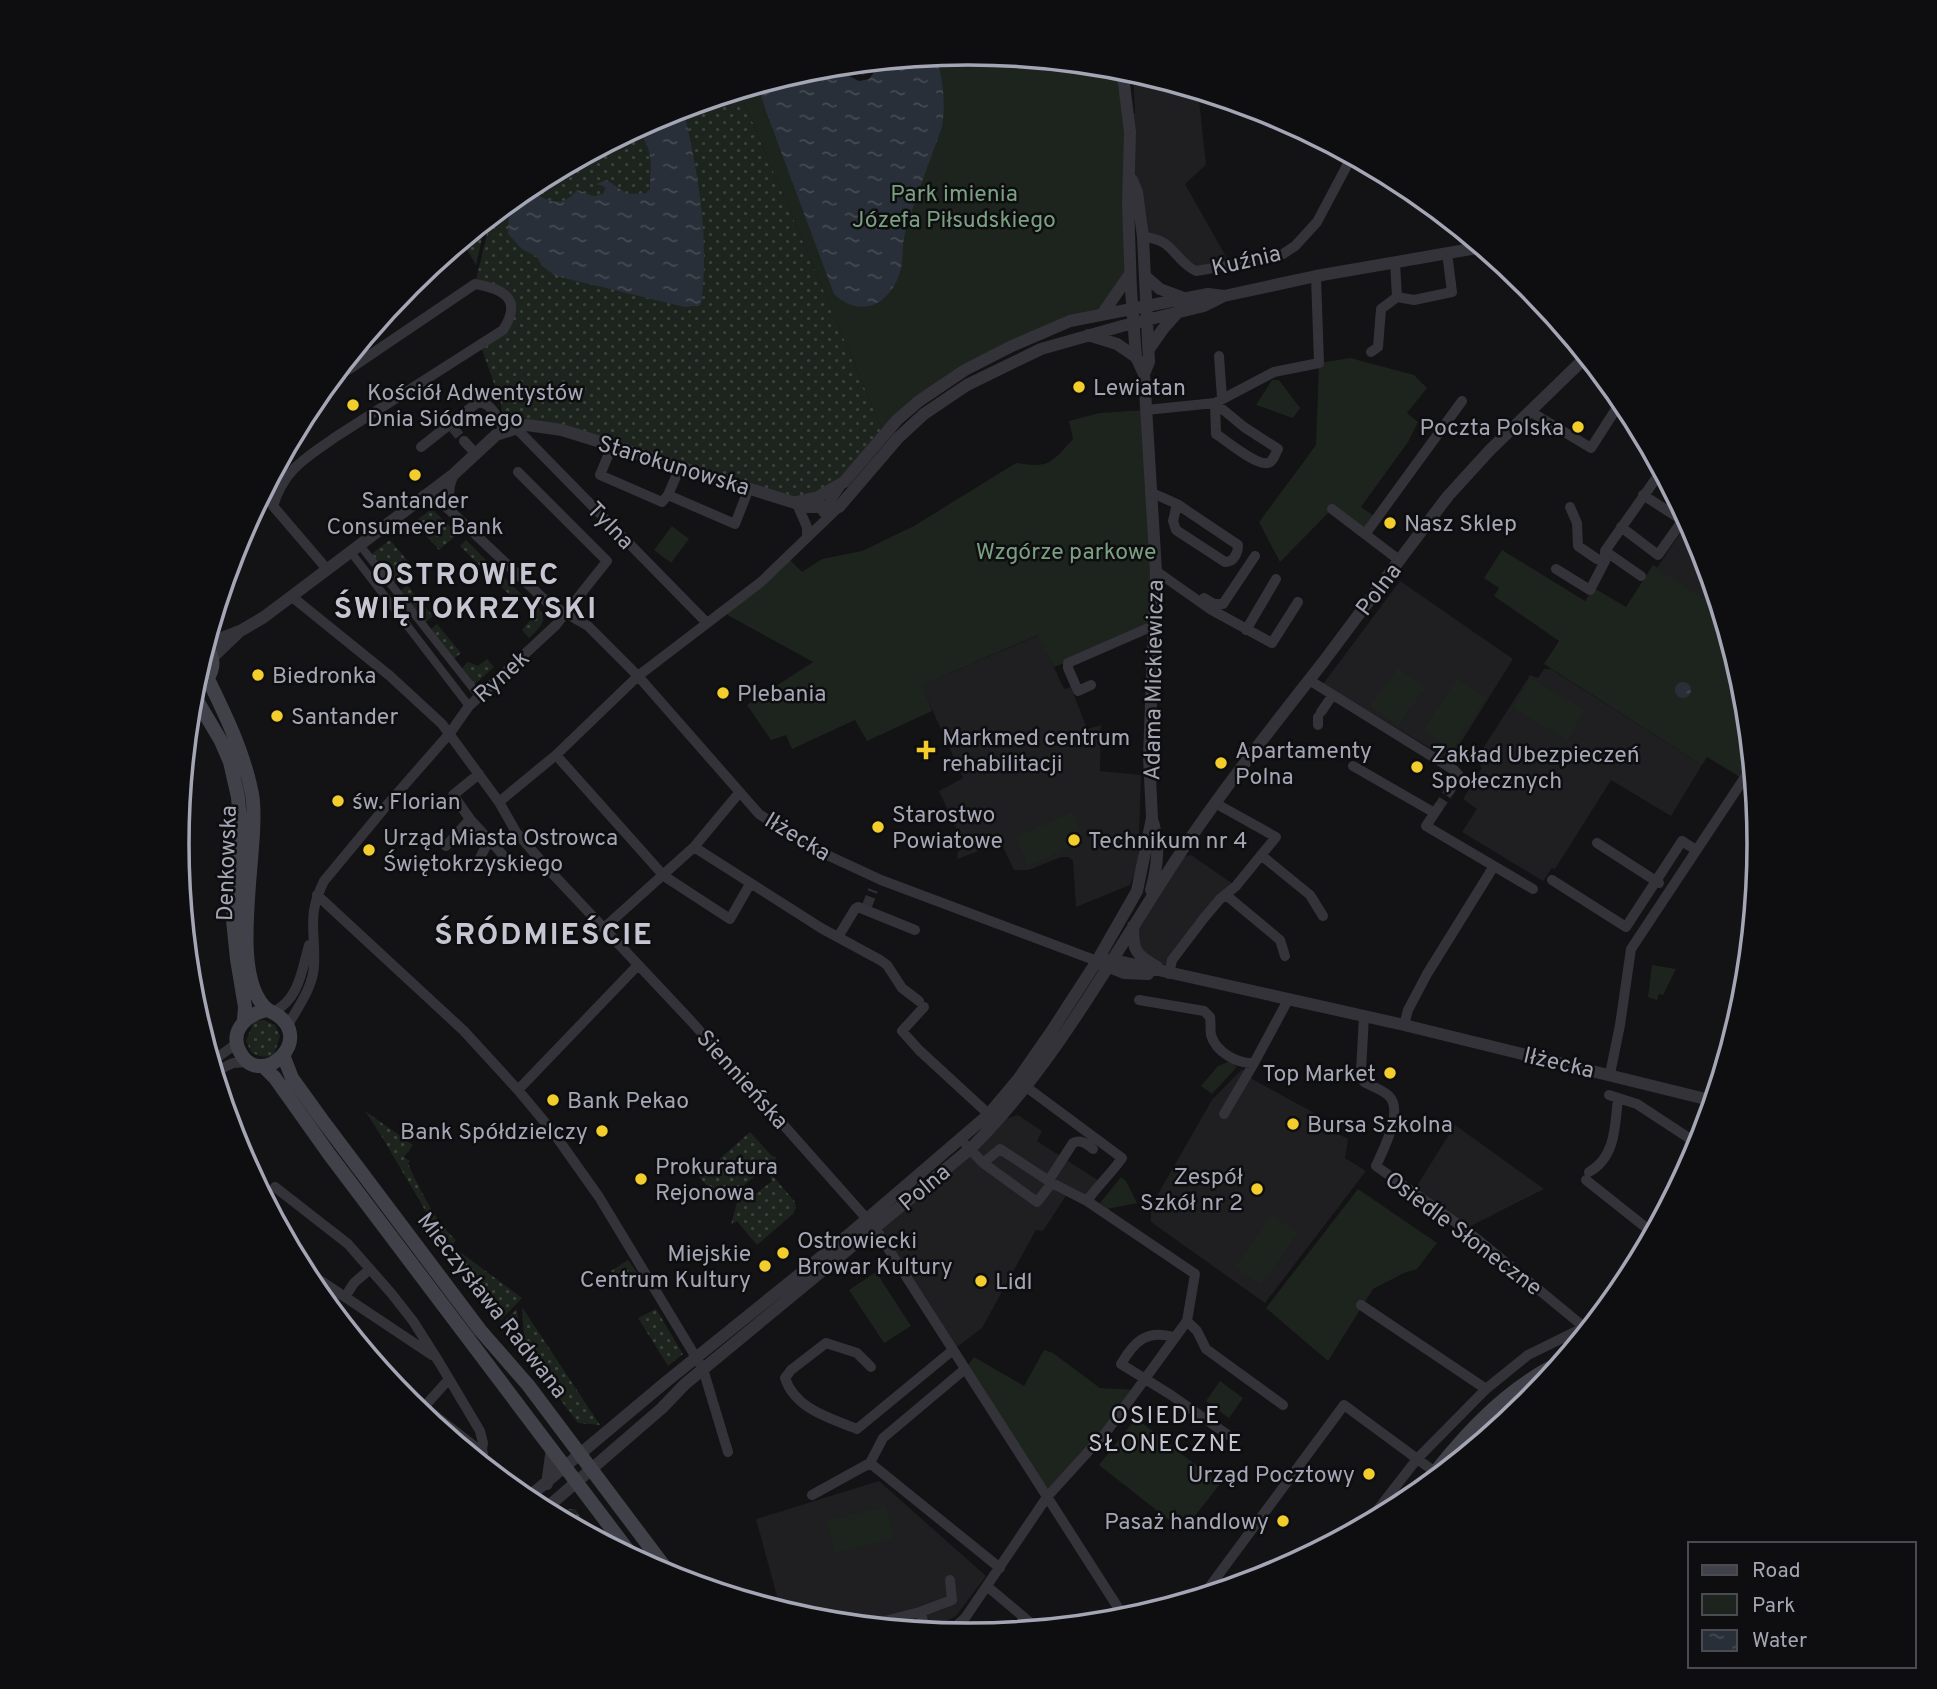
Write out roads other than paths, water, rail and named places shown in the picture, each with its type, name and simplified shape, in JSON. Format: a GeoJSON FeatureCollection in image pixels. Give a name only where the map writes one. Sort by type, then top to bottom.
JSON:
{"type":"FeatureCollection","features":[{"type":"Feature","properties":{"kind":"main road"},"geometry":{"type":"LineString","coordinates":[[208,679],[211,673],[210,665]]}},
{"type":"Feature","properties":{"kind":"main road","name":"Denkowska"},"geometry":{"type":"LineString","coordinates":[[208,679],[239,747],[252,794],[253,829],[247,894],[247,944],[252,985],[258,1000],[270,1011]]}},
{"type":"Feature","properties":{"kind":"main road","name":"Denkowska"},"geometry":{"type":"LineString","coordinates":[[201,707],[230,762],[238,797],[240,820],[233,920],[245,1007],[244,1020]]}},
{"type":"Feature","properties":{"kind":"main road"},"geometry":{"type":"LineString","coordinates":[[270,1011],[280,1016],[288,1025],[290,1040],[283,1055],[264,1067],[242,1057],[236,1044],[237,1034],[244,1020],[253,1014],[270,1011]]}},
{"type":"Feature","properties":{"kind":"main road","name":"Mieczysława Radwana"},"geometry":{"type":"LineString","coordinates":[[283,1055],[292,1077],[323,1121],[480,1330],[528,1385],[660,1560]]}},
{"type":"Feature","properties":{"kind":"main road","name":"Mieczysława Radwana"},"geometry":{"type":"LineString","coordinates":[[264,1067],[275,1077],[329,1154],[623,1544]]}},
{"type":"Feature","properties":{"kind":"main road"},"geometry":{"type":"LineString","coordinates":[[1450,1458],[1465,1436],[1502,1402],[1541,1374]]}},
{"type":"Feature","properties":{"kind":"street","name":"Adama Mickiewicza"},"geometry":{"type":"LineString","coordinates":[[1124,81],[1128,104],[1130,274],[1149,350],[1149,362],[1144,374]]}},
{"type":"Feature","properties":{"kind":"street","name":"Adama Mickiewicza"},"geometry":{"type":"LineString","coordinates":[[1128,104],[1131,82]]}},
{"type":"Feature","properties":{"kind":"street","name":"Kuźnia"},"geometry":{"type":"LineString","coordinates":[[1143,237],[1162,241],[1171,247],[1188,267],[1196,271],[1283,254],[1307,235],[1317,222],[1348,164]]}},
{"type":"Feature","properties":{"kind":"street","name":"Adama Mickiewicza"},"geometry":{"type":"LineString","coordinates":[[1130,177],[1137,192],[1143,237],[1145,276],[1136,357],[1144,374],[1156,571],[1149,757],[1152,818],[1147,836],[1154,854],[1148,901]]}},
{"type":"Feature","properties":{"kind":"street"},"geometry":{"type":"LineString","coordinates":[[1129,238],[1143,237]]}},
{"type":"Feature","properties":{"kind":"street"},"geometry":{"type":"LineString","coordinates":[[833,507],[844,482],[897,420],[965,370],[1036,334],[1070,321],[1103,313],[1140,315],[1178,312],[1204,306],[1224,296],[1316,276],[1472,249]]}},
{"type":"Feature","properties":{"kind":"street"},"geometry":{"type":"LineString","coordinates":[[1397,296],[1415,300],[1452,292],[1447,253]]}},
{"type":"Feature","properties":{"kind":"street"},"geometry":{"type":"LineString","coordinates":[[1395,262],[1397,296]]}},
{"type":"Feature","properties":{"kind":"street"},"geometry":{"type":"LineString","coordinates":[[1103,313],[1130,274]]}},
{"type":"Feature","properties":{"kind":"street"},"geometry":{"type":"LineString","coordinates":[[1145,276],[1160,289],[1184,298]]}},
{"type":"Feature","properties":{"kind":"street"},"geometry":{"type":"LineString","coordinates":[[1146,410],[1219,400],[1274,372],[1319,363],[1316,276]]}},
{"type":"Feature","properties":{"kind":"street"},"geometry":{"type":"LineString","coordinates":[[326,568],[273,506],[285,477],[311,454],[348,429],[503,330],[512,312],[511,303],[507,296],[493,287],[475,284],[354,364]]}},
{"type":"Feature","properties":{"kind":"street"},"geometry":{"type":"LineString","coordinates":[[499,802],[556,755],[638,676],[761,582],[807,538],[812,526],[898,438],[944,399],[1041,349],[1088,335],[1184,298],[1208,293],[1224,296]]}},
{"type":"Feature","properties":{"kind":"street"},"geometry":{"type":"LineString","coordinates":[[1371,352],[1378,347],[1381,309],[1397,296]]}},
{"type":"Feature","properties":{"kind":"street"},"geometry":{"type":"LineString","coordinates":[[1149,350],[1163,328],[1178,312]]}},
{"type":"Feature","properties":{"kind":"street"},"geometry":{"type":"LineString","coordinates":[[1088,335],[1117,344],[1136,357]]}},
{"type":"Feature","properties":{"kind":"street"},"geometry":{"type":"LineString","coordinates":[[1219,356],[1216,434],[1256,461],[1265,464],[1272,461],[1278,449],[1244,428],[1219,400]]}},
{"type":"Feature","properties":{"kind":"street","name":"Polna"},"geometry":{"type":"LineString","coordinates":[[993,1118],[1133,926],[1215,803],[1399,560],[1471,469],[1581,362]]}},
{"type":"Feature","properties":{"kind":"street"},"geometry":{"type":"LineString","coordinates":[[1366,533],[1462,401]]}},
{"type":"Feature","properties":{"kind":"street","name":"Tylna"},"geometry":{"type":"LineString","coordinates":[[421,447],[451,426],[474,403],[482,402],[707,623]]}},
{"type":"Feature","properties":{"kind":"street"},"geometry":{"type":"LineString","coordinates":[[1531,412],[1591,447],[1616,409]]}},
{"type":"Feature","properties":{"kind":"street","name":"Starokunowska"},"geometry":{"type":"LineString","coordinates":[[509,429],[527,425],[550,428],[808,507],[833,507]]}},
{"type":"Feature","properties":{"kind":"street"},"geometry":{"type":"LineString","coordinates":[[214,646],[291,596],[454,474],[496,435],[509,429]]}},
{"type":"Feature","properties":{"kind":"street"},"geometry":{"type":"LineString","coordinates":[[464,441],[475,453]]}},
{"type":"Feature","properties":{"kind":"street"},"geometry":{"type":"LineString","coordinates":[[612,446],[600,475],[662,502],[668,495],[680,467]]}},
{"type":"Feature","properties":{"kind":"street","name":"Rynek"},"geometry":{"type":"LineString","coordinates":[[355,547],[469,706],[538,643],[607,561],[518,472]]}},
{"type":"Feature","properties":{"kind":"street"},"geometry":{"type":"LineString","coordinates":[[448,509],[454,474]]}},
{"type":"Feature","properties":{"kind":"street"},"geometry":{"type":"LineString","coordinates":[[1556,569],[1590,590],[1621,527],[1656,478]]}},
{"type":"Feature","properties":{"kind":"street"},"geometry":{"type":"LineString","coordinates":[[807,538],[807,527],[796,502],[818,497],[844,482]]}},
{"type":"Feature","properties":{"kind":"street"},"geometry":{"type":"LineString","coordinates":[[668,495],[735,524],[749,488]]}},
{"type":"Feature","properties":{"kind":"street"},"geometry":{"type":"LineString","coordinates":[[1150,492],[1160,494],[1177,504],[1238,545],[1238,551],[1232,560],[1225,562],[1176,530],[1173,521],[1177,504]]}},
{"type":"Feature","properties":{"kind":"street"},"geometry":{"type":"LineString","coordinates":[[424,495],[433,497],[448,509],[548,603],[565,613]]}},
{"type":"Feature","properties":{"kind":"street"},"geometry":{"type":"LineString","coordinates":[[1643,495],[1673,512]]}},
{"type":"Feature","properties":{"kind":"street"},"geometry":{"type":"LineString","coordinates":[[1570,507],[1577,523],[1578,546],[1597,559],[1605,556],[1641,576]]}},
{"type":"Feature","properties":{"kind":"street"},"geometry":{"type":"LineString","coordinates":[[1332,509],[1399,560]]}},
{"type":"Feature","properties":{"kind":"street"},"geometry":{"type":"LineString","coordinates":[[1621,527],[1658,555],[1679,525]]}},
{"type":"Feature","properties":{"kind":"street"},"geometry":{"type":"LineString","coordinates":[[355,547],[479,696]]}},
{"type":"Feature","properties":{"kind":"street"},"geometry":{"type":"LineString","coordinates":[[1177,585],[1214,604],[1223,604],[1255,556]]}},
{"type":"Feature","properties":{"kind":"street"},"geometry":{"type":"LineString","coordinates":[[1156,571],[1210,609],[1272,643],[1298,602]]}},
{"type":"Feature","properties":{"kind":"street"},"geometry":{"type":"LineString","coordinates":[[1246,630],[1276,579]]}},
{"type":"Feature","properties":{"kind":"street","name":"Siennieńska"},"geometry":{"type":"LineString","coordinates":[[291,596],[390,676],[450,733],[499,802],[516,832],[876,1228],[1119,1609]]}},
{"type":"Feature","properties":{"kind":"street","name":"Iłżecka"},"geometry":{"type":"LineString","coordinates":[[565,613],[588,626],[638,676],[759,814],[812,848],[881,880],[1105,963],[1169,974],[1404,1025],[1706,1099]]}},
{"type":"Feature","properties":{"kind":"street"},"geometry":{"type":"LineString","coordinates":[[1091,685],[1078,691],[1068,663],[1146,629],[1155,628]]}},
{"type":"Feature","properties":{"kind":"street"},"geometry":{"type":"LineString","coordinates":[[1308,680],[1454,770],[1458,774],[1450,790]]}},
{"type":"Feature","properties":{"kind":"street"},"geometry":{"type":"LineString","coordinates":[[1319,718],[1332,696]]}},
{"type":"Feature","properties":{"kind":"street"},"geometry":{"type":"LineString","coordinates":[[288,1025],[310,982],[314,967],[312,915],[324,881],[450,733],[469,706]]}},
{"type":"Feature","properties":{"kind":"street"},"geometry":{"type":"LineString","coordinates":[[556,755],[664,876],[730,919],[750,884]]}},
{"type":"Feature","properties":{"kind":"street"},"geometry":{"type":"LineString","coordinates":[[1353,766],[1436,810],[1426,825],[1533,889]]}},
{"type":"Feature","properties":{"kind":"street"},"geometry":{"type":"LineString","coordinates":[[479,774],[453,795],[470,819],[502,854]]}},
{"type":"Feature","properties":{"kind":"street"},"geometry":{"type":"LineString","coordinates":[[1610,1074],[1631,949],[1745,777]]}},
{"type":"Feature","properties":{"kind":"street"},"geometry":{"type":"LineString","coordinates":[[605,927],[694,847],[739,793]]}},
{"type":"Feature","properties":{"kind":"street"},"geometry":{"type":"LineString","coordinates":[[1169,974],[1172,960],[1276,837],[1215,803]]}},
{"type":"Feature","properties":{"kind":"street"},"geometry":{"type":"LineString","coordinates":[[446,846],[470,819]]}},
{"type":"Feature","properties":{"kind":"street"},"geometry":{"type":"LineString","coordinates":[[1154,854],[1175,848],[1189,839]]}},
{"type":"Feature","properties":{"kind":"street"},"geometry":{"type":"LineString","coordinates":[[480,858],[489,840]]}},
{"type":"Feature","properties":{"kind":"street"},"geometry":{"type":"LineString","coordinates":[[1626,927],[1682,841],[1696,850]]}},
{"type":"Feature","properties":{"kind":"street"},"geometry":{"type":"LineString","coordinates":[[1597,843],[1670,889]]}},
{"type":"Feature","properties":{"kind":"street"},"geometry":{"type":"LineString","coordinates":[[694,847],[750,884],[887,965],[902,988],[922,1004],[902,1031],[993,1118]]}},
{"type":"Feature","properties":{"kind":"street","name":"Adama Mickiewicza"},"geometry":{"type":"LineString","coordinates":[[1105,963],[1154,854]]}},
{"type":"Feature","properties":{"kind":"street"},"geometry":{"type":"LineString","coordinates":[[1154,854],[1176,859]]}},
{"type":"Feature","properties":{"kind":"street"},"geometry":{"type":"LineString","coordinates":[[1261,855],[1310,895],[1323,916]]}},
{"type":"Feature","properties":{"kind":"street"},"geometry":{"type":"LineString","coordinates":[[1404,1025],[1408,1010],[1427,974],[1494,866]]}},
{"type":"Feature","properties":{"kind":"street"},"geometry":{"type":"LineString","coordinates":[[873,890],[881,880]]}},
{"type":"Feature","properties":{"kind":"street"},"geometry":{"type":"LineString","coordinates":[[1552,880],[1640,935]]}},
{"type":"Feature","properties":{"kind":"street"},"geometry":{"type":"LineString","coordinates":[[317,895],[464,1031],[518,1090],[586,1178],[699,1363],[728,1452]]}},
{"type":"Feature","properties":{"kind":"street"},"geometry":{"type":"LineString","coordinates":[[1226,895],[1280,940],[1285,956]]}},
{"type":"Feature","properties":{"kind":"street"},"geometry":{"type":"LineString","coordinates":[[838,937],[855,909],[862,907],[915,930]]}},
{"type":"Feature","properties":{"kind":"street","name":"Iłżecka"},"geometry":{"type":"LineString","coordinates":[[1133,926],[1134,948],[1138,954],[1169,974]]}},
{"type":"Feature","properties":{"kind":"street"},"geometry":{"type":"LineString","coordinates":[[270,1011],[285,1005],[291,998],[300,981],[312,936]]}},
{"type":"Feature","properties":{"kind":"street"},"geometry":{"type":"LineString","coordinates":[[518,1090],[638,965]]}},
{"type":"Feature","properties":{"kind":"street"},"geometry":{"type":"LineString","coordinates":[[1139,1000],[1203,1011],[1210,1017],[1211,1034],[1215,1043],[1243,1064],[1254,1063]]}},
{"type":"Feature","properties":{"kind":"street"},"geometry":{"type":"LineString","coordinates":[[1224,1114],[1288,1000]]}},
{"type":"Feature","properties":{"kind":"street","name":"Osiedle Słoneczne"},"geometry":{"type":"LineString","coordinates":[[1364,1016],[1361,1071],[1364,1082],[1389,1097],[1394,1105],[1393,1128],[1376,1166],[1465,1228],[1582,1325]]}},
{"type":"Feature","properties":{"kind":"street"},"geometry":{"type":"LineString","coordinates":[[218,1057],[236,1044]]}},
{"type":"Feature","properties":{"kind":"street","name":"Polna"},"geometry":{"type":"LineString","coordinates":[[535,1493],[580,1455],[876,1228],[1026,1086],[1040,1057]]}},
{"type":"Feature","properties":{"kind":"street"},"geometry":{"type":"LineString","coordinates":[[222,1068],[233,1063],[248,1062]]}},
{"type":"Feature","properties":{"kind":"street"},"geometry":{"type":"LineString","coordinates":[[1026,1086],[1122,1158],[1087,1201]]}},
{"type":"Feature","properties":{"kind":"street"},"geometry":{"type":"LineString","coordinates":[[1647,1228],[1587,1176],[1611,1150],[1614,1096],[1637,1104],[1690,1139]]}},
{"type":"Feature","properties":{"kind":"street"},"geometry":{"type":"LineString","coordinates":[[965,1144],[984,1163],[1037,1202],[1073,1143],[1078,1141],[1093,1149]]}},
{"type":"Feature","properties":{"kind":"street","name":"Polna"},"geometry":{"type":"LineString","coordinates":[[552,1503],[662,1408],[699,1363],[866,1218],[965,1144]]}},
{"type":"Feature","properties":{"kind":"street"},"geometry":{"type":"LineString","coordinates":[[958,1624],[988,1587],[1047,1497],[1107,1431],[1187,1321],[1195,1274],[1087,1201],[1050,1182],[1000,1149],[984,1163]]}},
{"type":"Feature","properties":{"kind":"street"},"geometry":{"type":"LineString","coordinates":[[275,1186],[348,1244],[413,1321],[480,1431],[483,1442],[482,1453]]}},
{"type":"Feature","properties":{"kind":"street"},"geometry":{"type":"LineString","coordinates":[[345,1297],[354,1283],[370,1269]]}},
{"type":"Feature","properties":{"kind":"street"},"geometry":{"type":"LineString","coordinates":[[323,1283],[437,1359]]}},
{"type":"Feature","properties":{"kind":"street"},"geometry":{"type":"LineString","coordinates":[[1361,1305],[1486,1389]]}},
{"type":"Feature","properties":{"kind":"street"},"geometry":{"type":"LineString","coordinates":[[1187,1321],[1197,1331],[1206,1349],[1283,1405]]}},
{"type":"Feature","properties":{"kind":"street"},"geometry":{"type":"LineString","coordinates":[[1380,1506],[1417,1459],[1486,1389],[1528,1355],[1578,1330]]}},
{"type":"Feature","properties":{"kind":"street"},"geometry":{"type":"LineString","coordinates":[[1174,1337],[1164,1334],[1134,1343],[1124,1351],[1121,1364],[1228,1435]]}},
{"type":"Feature","properties":{"kind":"street"},"geometry":{"type":"LineString","coordinates":[[871,1367],[857,1353],[826,1343],[791,1370],[785,1378],[788,1386],[805,1406],[857,1429],[953,1350]]}},
{"type":"Feature","properties":{"kind":"street"},"geometry":{"type":"LineString","coordinates":[[812,1495],[870,1463],[883,1438],[965,1369]]}},
{"type":"Feature","properties":{"kind":"street"},"geometry":{"type":"LineString","coordinates":[[426,1405],[449,1379]]}},
{"type":"Feature","properties":{"kind":"street"},"geometry":{"type":"LineString","coordinates":[[1210,1586],[1344,1405],[1433,1470]]}},
{"type":"Feature","properties":{"kind":"street"},"geometry":{"type":"LineString","coordinates":[[547,1484],[552,1448]]}},
{"type":"Feature","properties":{"kind":"street"},"geometry":{"type":"LineString","coordinates":[[870,1463],[1000,1569]]}},
{"type":"Feature","properties":{"kind":"street"},"geometry":{"type":"LineString","coordinates":[[888,1620],[952,1600],[950,1580]]}},
{"type":"Feature","properties":{"kind":"street"},"geometry":{"type":"LineString","coordinates":[[988,1587],[1029,1622]]}},
{"type":"Feature","properties":{"kind":"street"},"geometry":{"type":"LineString","coordinates":[[920,1612],[924,1623]]}},
{"type":"Feature","properties":{"kind":"water"},"geometry":{"type":"Polygon","coordinates":[[[938,66],[943,91],[942,127],[906,230],[900,272],[889,293],[882,300],[864,307],[854,306],[834,294],[761,95],[767,91],[867,71],[938,66]]]}},
{"type":"Feature","properties":{"kind":"water"},"geometry":{"type":"Polygon","coordinates":[[[685,118],[701,206],[704,255],[701,305],[685,307],[556,276],[508,234],[509,216],[538,194],[554,202],[566,200],[577,190],[593,196],[603,194],[606,187],[596,184],[607,180],[627,194],[646,193],[650,189],[648,149],[642,137],[685,118]]]}},
{"type":"Feature","properties":{"kind":"water"},"geometry":{"type":"Polygon","coordinates":[[[1683,682],[1689,684],[1689,696],[1683,698],[1677,696],[1675,690],[1677,684],[1683,682]]]}},
{"type":"Feature","properties":{"kind":"tunnel"},"geometry":{"type":"LineString","coordinates":[[453,428],[464,441]]}},
{"type":"Feature","properties":{"kind":"tunnel"},"geometry":{"type":"LineString","coordinates":[[1438,808],[1450,790]]}},
{"type":"Feature","properties":{"kind":"tunnel"},"geometry":{"type":"LineString","coordinates":[[867,906],[873,890]]}},
{"type":"Feature","properties":{"kind":"place","name":"Lewiatan"},"geometry":{"type":"Point","coordinates":[1079,387]}},
{"type":"Feature","properties":{"kind":"place","name":"Kościół Adwentystów Dnia Siódmego"},"geometry":{"type":"Point","coordinates":[353,405]}},
{"type":"Feature","properties":{"kind":"place","name":"Poczta Polska"},"geometry":{"type":"Point","coordinates":[1578,427]}},
{"type":"Feature","properties":{"kind":"place","name":"Santander Consumeer Bank"},"geometry":{"type":"Point","coordinates":[415,475]}},
{"type":"Feature","properties":{"kind":"place","name":"Nasz Sklep"},"geometry":{"type":"Point","coordinates":[1390,523]}},
{"type":"Feature","properties":{"kind":"place","name":"Biedronka"},"geometry":{"type":"Point","coordinates":[258,675]}},
{"type":"Feature","properties":{"kind":"place","name":"Plebania"},"geometry":{"type":"Point","coordinates":[723,693]}},
{"type":"Feature","properties":{"kind":"place","name":"Santander"},"geometry":{"type":"Point","coordinates":[277,716]}},
{"type":"Feature","properties":{"kind":"place","name":"Markmed centrum rehabilitacji"},"geometry":{"type":"Point","coordinates":[926,750]}},
{"type":"Feature","properties":{"kind":"place","name":"Apartamenty Polna"},"geometry":{"type":"Point","coordinates":[1221,763]}},
{"type":"Feature","properties":{"kind":"place","name":"Zakład Ubezpieczeń Społecznych"},"geometry":{"type":"Point","coordinates":[1417,767]}},
{"type":"Feature","properties":{"kind":"place","name":"św. Florian"},"geometry":{"type":"Point","coordinates":[338,801]}},
{"type":"Feature","properties":{"kind":"place","name":"Starostwo Powiatowe"},"geometry":{"type":"Point","coordinates":[878,827]}},
{"type":"Feature","properties":{"kind":"place","name":"Technikum nr 4"},"geometry":{"type":"Point","coordinates":[1074,840]}},
{"type":"Feature","properties":{"kind":"place","name":"Urząd Miasta Ostrowca Świętokrzyskiego"},"geometry":{"type":"Point","coordinates":[369,850]}},
{"type":"Feature","properties":{"kind":"place","name":"Top Market"},"geometry":{"type":"Point","coordinates":[1390,1073]}},
{"type":"Feature","properties":{"kind":"place","name":"Bank Pekao"},"geometry":{"type":"Point","coordinates":[553,1100]}},
{"type":"Feature","properties":{"kind":"place","name":"Bursa Szkolna"},"geometry":{"type":"Point","coordinates":[1293,1124]}},
{"type":"Feature","properties":{"kind":"place","name":"Bank Spółdzielczy"},"geometry":{"type":"Point","coordinates":[602,1131]}},
{"type":"Feature","properties":{"kind":"place","name":"Prokuratura Rejonowa"},"geometry":{"type":"Point","coordinates":[641,1179]}},
{"type":"Feature","properties":{"kind":"place","name":"Zespół Szkół nr 2"},"geometry":{"type":"Point","coordinates":[1257,1189]}},
{"type":"Feature","properties":{"kind":"place","name":"Ostrowiecki Browar Kultury"},"geometry":{"type":"Point","coordinates":[783,1253]}},
{"type":"Feature","properties":{"kind":"place","name":"Miejskie Centrum Kultury"},"geometry":{"type":"Point","coordinates":[765,1266]}},
{"type":"Feature","properties":{"kind":"place","name":"Lidl"},"geometry":{"type":"Point","coordinates":[981,1281]}},
{"type":"Feature","properties":{"kind":"place","name":"Urząd Pocztowy"},"geometry":{"type":"Point","coordinates":[1369,1474]}},
{"type":"Feature","properties":{"kind":"place","name":"Pasaż handlowy"},"geometry":{"type":"Point","coordinates":[1283,1521]}},
{"type":"Feature","properties":{"kind":"district","name":"OSTROWIEC ŚWIĘTOKRZYSKI"},"geometry":{"type":"Point","coordinates":[466,591]}},
{"type":"Feature","properties":{"kind":"district","name":"ŚRÓDMIEŚCIE"},"geometry":{"type":"Point","coordinates":[544,934]}},
{"type":"Feature","properties":{"kind":"district","name":"OSIEDLE SŁONECZNE"},"geometry":{"type":"Point","coordinates":[1166,1429]}},
{"type":"Feature","properties":{"kind":"park label","name":"Park imienia Józefa Piłsudskiego"},"geometry":{"type":"Point","coordinates":[954,206]}},
{"type":"Feature","properties":{"kind":"park label","name":"Wzgórze parkowe"},"geometry":{"type":"Point","coordinates":[1066,551]}}]}
